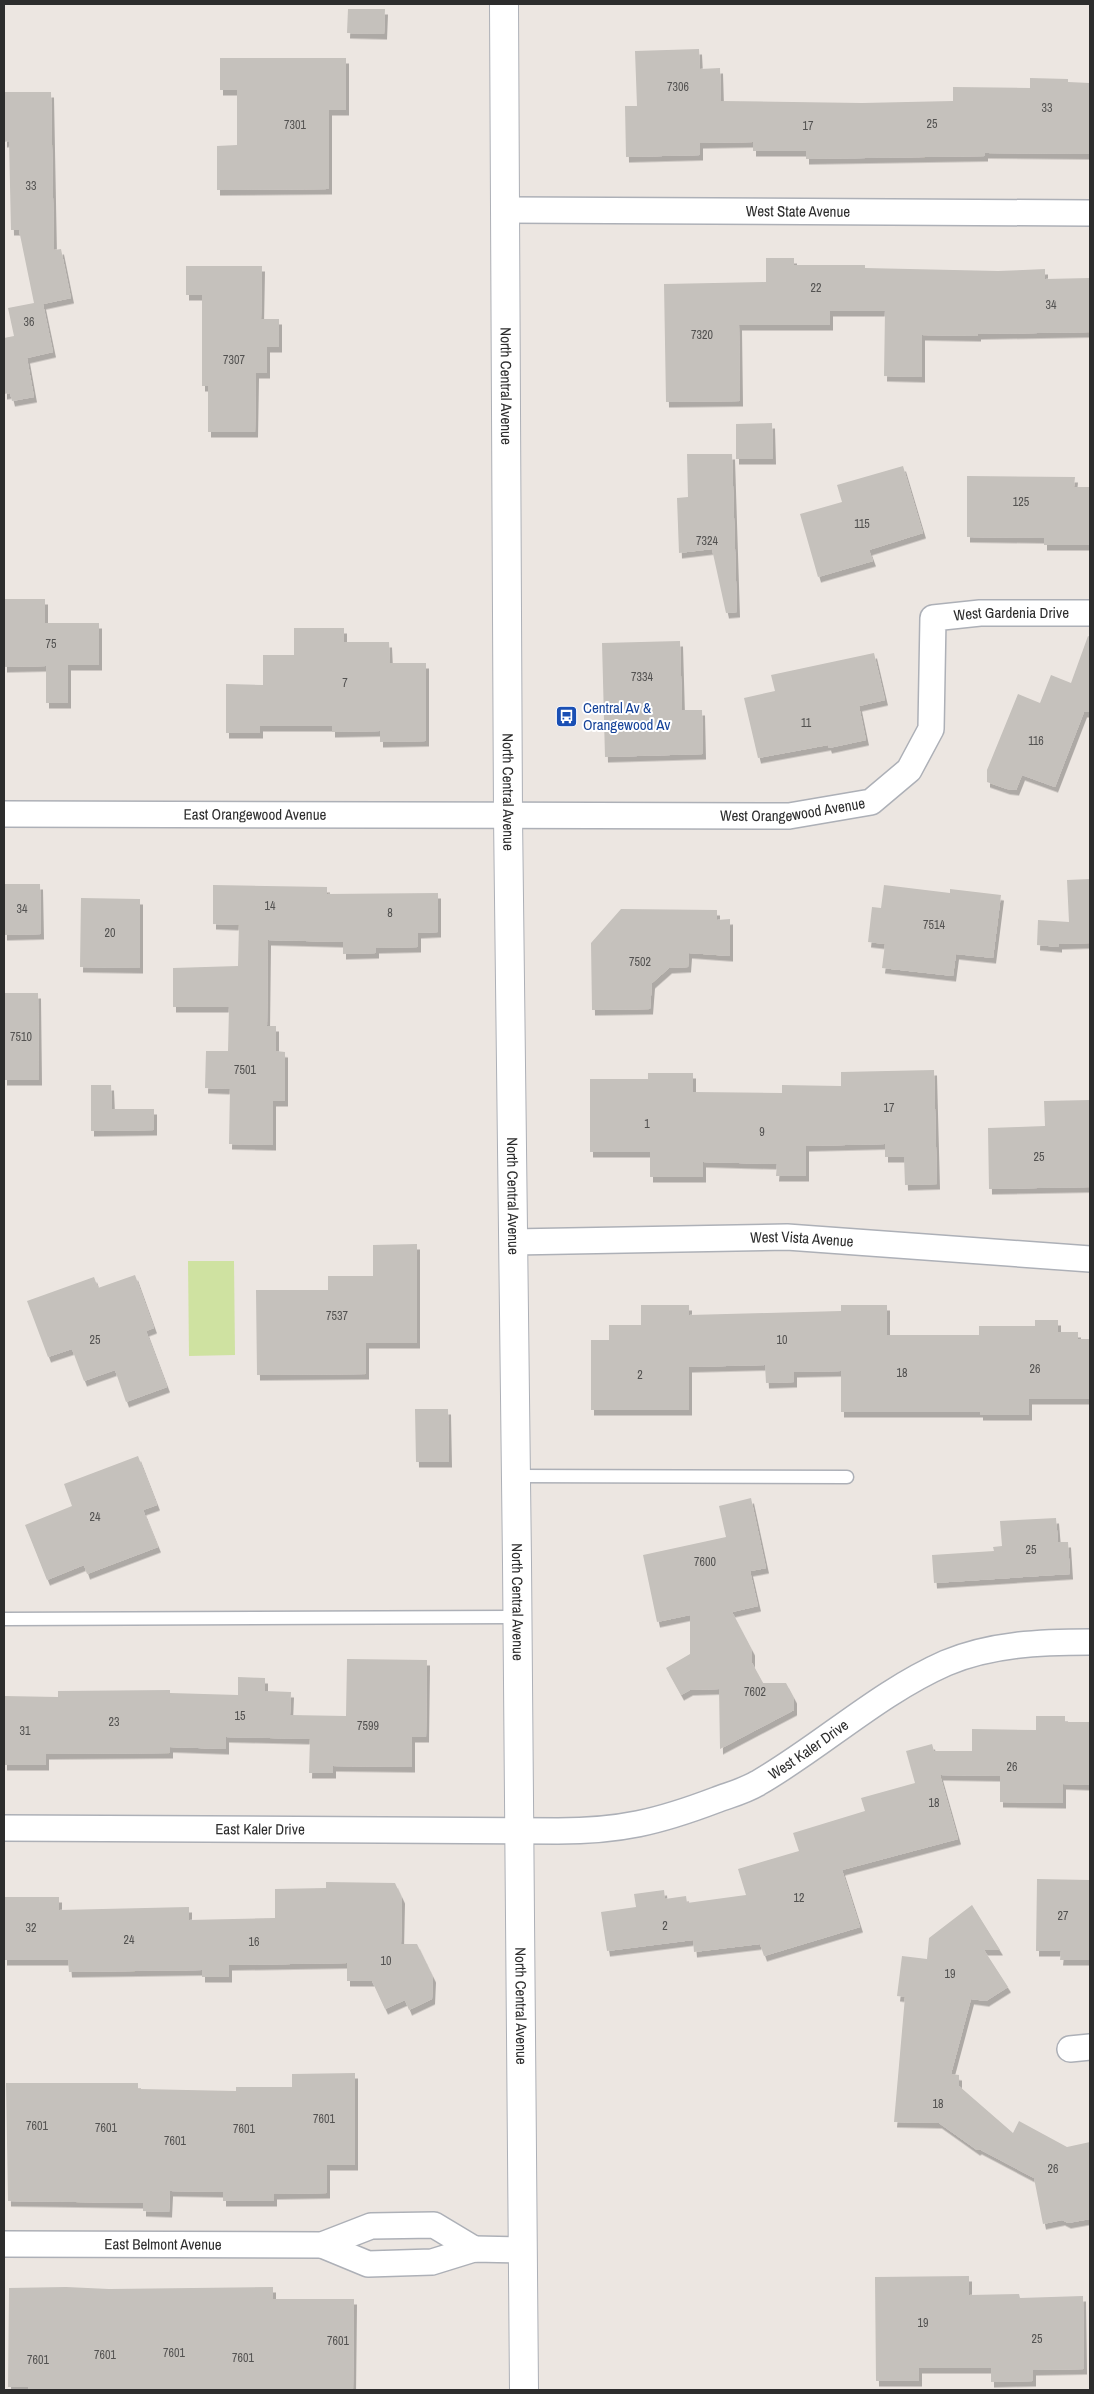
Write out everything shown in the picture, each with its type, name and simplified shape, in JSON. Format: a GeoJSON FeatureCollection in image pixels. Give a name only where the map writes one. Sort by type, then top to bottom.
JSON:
{"type":"FeatureCollection","features":[{"type":"Feature","properties":{"kind":"main road","name":"North Central Avenue"},"geometry":{"type":"LineString","coordinates":[[504,4],[508,816],[518,1617],[518,1830],[524,2390]]}},
{"type":"Feature","properties":{"kind":"street","name":"West State Avenue"},"geometry":{"type":"LineString","coordinates":[[504,210],[1090,213]]}},
{"type":"Feature","properties":{"kind":"street","name":"West Gardenia Drive"},"geometry":{"type":"LineString","coordinates":[[933,618],[980,613],[1090,613]]}},
{"type":"Feature","properties":{"kind":"street","name":"West Orangewood Avenue"},"geometry":{"type":"LineString","coordinates":[[508,816],[789,816],[870,802],[909,770],[930,729],[933,618]]}},
{"type":"Feature","properties":{"kind":"street","name":"East Orangewood Avenue"},"geometry":{"type":"LineString","coordinates":[[4,814],[508,816]]}},
{"type":"Feature","properties":{"kind":"street","name":"West Vista Avenue"},"geometry":{"type":"LineString","coordinates":[[514,1242],[787,1238],[1090,1259]]}},
{"type":"Feature","properties":{"kind":"street","name":"West Kaler Drive"},"geometry":{"type":"LineString","coordinates":[[518,1830],[621,1828],[668,1818],[757,1784],[910,1682],[946,1663],[977,1652],[1036,1642],[1090,1642]]}},
{"type":"Feature","properties":{"kind":"street","name":"East Kaler Drive"},"geometry":{"type":"LineString","coordinates":[[4,1828],[518,1830]]}},
{"type":"Feature","properties":{"kind":"street","name":"East Belmont Avenue"},"geometry":{"type":"LineString","coordinates":[[4,2244],[322,2245],[371,2226],[434,2225],[474,2249]]}},
{"type":"Feature","properties":{"kind":"street","name":"East Belmont Avenue"},"geometry":{"type":"LineString","coordinates":[[322,2245],[368,2264],[432,2262],[474,2249],[522,2250]]}},
{"type":"Feature","properties":{"kind":"lane"},"geometry":{"type":"LineString","coordinates":[[516,1476],[847,1477]]}},
{"type":"Feature","properties":{"kind":"lane"},"geometry":{"type":"LineString","coordinates":[[4,1620],[518,1617]]}},
{"type":"Feature","properties":{"kind":"green space"},"geometry":{"type":"Polygon","coordinates":[[[188,1261],[234,1261],[235,1355],[189,1356],[188,1261]]]}},
{"type":"Feature","properties":{"kind":"building"},"geometry":{"type":"Polygon","coordinates":[[[348,9],[385,9],[384,34],[347,33],[348,9]]]}},
{"type":"Feature","properties":{"kind":"building"},"geometry":{"type":"Polygon","coordinates":[[[699,49],[700,69],[720,68],[721,101],[862,103],[953,101],[953,87],[1030,88],[1030,78],[1068,79],[1068,82],[1090,83],[1090,154],[985,153],[985,156],[806,159],[806,151],[753,151],[753,142],[700,143],[700,155],[626,157],[625,106],[637,106],[635,51],[699,49]]]}},
{"type":"Feature","properties":{"kind":"building"},"geometry":{"type":"Polygon","coordinates":[[[220,58],[346,58],[346,110],[329,110],[329,189],[217,190],[217,146],[237,145],[237,90],[220,90],[220,58]]]}},
{"type":"Feature","properties":{"kind":"building"},"geometry":{"type":"Polygon","coordinates":[[[4,92],[51,92],[54,250],[61,249],[71,298],[43,304],[53,352],[27,358],[34,397],[12,401],[10,393],[4,394],[4,338],[14,336],[8,308],[34,303],[19,230],[11,230],[9,141],[4,142],[4,92]]]}},
{"type":"Feature","properties":{"kind":"building"},"geometry":{"type":"Polygon","coordinates":[[[766,258],[794,258],[794,265],[865,265],[865,268],[998,271],[1045,269],[1045,279],[1090,278],[1090,332],[978,334],[978,336],[922,335],[922,377],[884,376],[885,311],[830,311],[830,325],[739,325],[740,401],[666,402],[664,284],[766,282],[766,258]]]}},
{"type":"Feature","properties":{"kind":"building"},"geometry":{"type":"Polygon","coordinates":[[[186,266],[262,266],[261,319],[279,319],[279,347],[267,347],[267,373],[256,373],[255,432],[208,432],[208,386],[202,386],[202,295],[186,295],[186,266]]]}},
{"type":"Feature","properties":{"kind":"building"},"geometry":{"type":"Polygon","coordinates":[[[772,423],[773,459],[736,459],[736,424],[772,423]]]}},
{"type":"Feature","properties":{"kind":"building"},"geometry":{"type":"Polygon","coordinates":[[[687,454],[732,454],[737,612],[726,613],[712,549],[679,553],[677,498],[688,497],[687,454]]]}},
{"type":"Feature","properties":{"kind":"building"},"geometry":{"type":"Polygon","coordinates":[[[903,466],[923,533],[869,550],[873,561],[818,577],[800,514],[842,502],[837,485],[903,466]]]}},
{"type":"Feature","properties":{"kind":"building"},"geometry":{"type":"Polygon","coordinates":[[[967,476],[1075,477],[1074,487],[1090,487],[1090,545],[1044,545],[1044,538],[967,537],[967,476]]]}},
{"type":"Feature","properties":{"kind":"building"},"geometry":{"type":"Polygon","coordinates":[[[4,599],[45,599],[45,623],[99,623],[99,665],[68,665],[68,703],[46,703],[46,666],[4,667],[4,599]]]}},
{"type":"Feature","properties":{"kind":"building"},"geometry":{"type":"Polygon","coordinates":[[[294,628],[344,628],[344,642],[389,642],[390,663],[426,663],[426,741],[380,742],[380,731],[332,732],[332,726],[260,726],[260,733],[226,733],[226,684],[263,685],[263,655],[294,655],[294,628]]]}},
{"type":"Feature","properties":{"kind":"building"},"geometry":{"type":"Polygon","coordinates":[[[1088,636],[1090,637],[1090,712],[1084,712],[1055,787],[1022,775],[1016,790],[987,782],[987,770],[1018,694],[1040,703],[1051,675],[1071,683],[1088,636]]]}},
{"type":"Feature","properties":{"kind":"building"},"geometry":{"type":"Polygon","coordinates":[[[680,641],[682,710],[702,710],[703,754],[605,757],[602,643],[680,641]]]}},
{"type":"Feature","properties":{"kind":"building"},"geometry":{"type":"Polygon","coordinates":[[[874,653],[885,700],[859,706],[866,740],[829,748],[828,745],[758,758],[744,698],[775,691],[771,675],[874,653]]]}},
{"type":"Feature","properties":{"kind":"building"},"geometry":{"type":"Polygon","coordinates":[[[1090,879],[1090,943],[1059,944],[1059,947],[1037,945],[1038,920],[1069,922],[1067,880],[1090,879]]]}},
{"type":"Feature","properties":{"kind":"building"},"geometry":{"type":"Polygon","coordinates":[[[4,884],[40,884],[41,934],[4,935],[4,884]]]}},
{"type":"Feature","properties":{"kind":"building"},"geometry":{"type":"Polygon","coordinates":[[[213,885],[327,887],[327,894],[438,893],[438,932],[418,933],[418,947],[376,948],[376,953],[343,954],[343,942],[268,940],[267,1026],[276,1026],[276,1051],[285,1052],[285,1101],[273,1101],[273,1145],[229,1144],[230,1089],[205,1088],[206,1051],[228,1051],[229,1007],[173,1007],[173,968],[238,966],[239,925],[213,924],[213,885]]]}},
{"type":"Feature","properties":{"kind":"building"},"geometry":{"type":"Polygon","coordinates":[[[884,885],[950,893],[950,889],[1001,895],[993,958],[956,954],[953,976],[882,968],[885,944],[868,942],[872,907],[881,908],[884,885]]]}},
{"type":"Feature","properties":{"kind":"building"},"geometry":{"type":"Polygon","coordinates":[[[81,898],[140,899],[140,968],[80,967],[81,898]]]}},
{"type":"Feature","properties":{"kind":"building"},"geometry":{"type":"Polygon","coordinates":[[[621,909],[717,910],[717,920],[730,919],[730,956],[689,953],[688,967],[669,968],[652,983],[650,1009],[592,1010],[591,943],[621,909]]]}},
{"type":"Feature","properties":{"kind":"building"},"geometry":{"type":"Polygon","coordinates":[[[4,993],[38,993],[39,1080],[4,1080],[4,993]]]}},
{"type":"Feature","properties":{"kind":"building"},"geometry":{"type":"Polygon","coordinates":[[[934,1070],[937,1184],[905,1185],[904,1157],[885,1157],[885,1144],[806,1146],[806,1176],[776,1176],[777,1164],[703,1162],[703,1177],[650,1177],[650,1152],[590,1152],[590,1079],[648,1079],[648,1073],[693,1073],[693,1092],[782,1093],[782,1085],[841,1086],[841,1072],[934,1070]]]}},
{"type":"Feature","properties":{"kind":"building"},"geometry":{"type":"Polygon","coordinates":[[[91,1085],[111,1085],[112,1109],[154,1109],[154,1130],[91,1131],[91,1085]]]}},
{"type":"Feature","properties":{"kind":"building"},"geometry":{"type":"Polygon","coordinates":[[[1090,1100],[1090,1187],[989,1189],[988,1128],[1045,1126],[1044,1101],[1090,1100]]]}},
{"type":"Feature","properties":{"kind":"building"},"geometry":{"type":"Polygon","coordinates":[[[417,1244],[417,1343],[366,1343],[366,1374],[257,1375],[256,1290],[328,1290],[328,1276],[373,1276],[373,1245],[417,1244]]]}},
{"type":"Feature","properties":{"kind":"building"},"geometry":{"type":"Polygon","coordinates":[[[135,1275],[154,1328],[146,1331],[167,1387],[126,1402],[115,1370],[84,1381],[72,1349],[48,1357],[27,1301],[94,1277],[98,1288],[135,1275]]]}},
{"type":"Feature","properties":{"kind":"building"},"geometry":{"type":"Polygon","coordinates":[[[641,1305],[689,1305],[689,1315],[841,1311],[841,1305],[887,1305],[887,1335],[979,1335],[979,1326],[1035,1326],[1035,1320],[1058,1320],[1058,1332],[1078,1332],[1078,1339],[1090,1339],[1090,1399],[1029,1399],[1029,1415],[980,1415],[980,1412],[841,1412],[841,1371],[794,1372],[794,1382],[766,1383],[765,1365],[689,1367],[689,1410],[591,1410],[591,1340],[609,1340],[609,1325],[641,1325],[641,1305]]]}},
{"type":"Feature","properties":{"kind":"building"},"geometry":{"type":"Polygon","coordinates":[[[415,1409],[448,1409],[449,1462],[416,1462],[415,1409]]]}},
{"type":"Feature","properties":{"kind":"building"},"geometry":{"type":"Polygon","coordinates":[[[138,1456],[157,1505],[143,1510],[158,1547],[87,1574],[84,1565],[47,1580],[25,1525],[72,1506],[64,1484],[138,1456]]]}},
{"type":"Feature","properties":{"kind":"building"},"geometry":{"type":"Polygon","coordinates":[[[751,1498],[766,1568],[750,1571],[758,1606],[732,1612],[752,1650],[752,1663],[763,1683],[786,1683],[794,1698],[794,1710],[720,1749],[719,1689],[690,1690],[681,1695],[666,1668],[690,1654],[690,1615],[657,1622],[643,1555],[726,1537],[719,1506],[751,1498]]]}},
{"type":"Feature","properties":{"kind":"building"},"geometry":{"type":"Polygon","coordinates":[[[1056,1518],[1058,1542],[1068,1542],[1070,1574],[934,1583],[932,1555],[994,1551],[993,1547],[1002,1546],[1000,1521],[1056,1518]]]}},
{"type":"Feature","properties":{"kind":"building"},"geometry":{"type":"Polygon","coordinates":[[[347,1659],[427,1660],[426,1737],[412,1737],[412,1767],[333,1766],[333,1773],[309,1773],[310,1739],[226,1737],[226,1749],[170,1747],[170,1753],[46,1754],[46,1765],[4,1765],[4,1696],[58,1697],[58,1691],[170,1690],[170,1693],[238,1695],[238,1677],[265,1678],[265,1691],[291,1692],[290,1715],[346,1716],[347,1659]]]}},
{"type":"Feature","properties":{"kind":"building"},"geometry":{"type":"Polygon","coordinates":[[[1036,1716],[1065,1716],[1065,1722],[1090,1722],[1090,1785],[1063,1784],[1063,1803],[1000,1802],[1000,1776],[940,1775],[958,1839],[842,1870],[860,1927],[764,1956],[760,1944],[694,1952],[693,1940],[607,1951],[601,1912],[636,1907],[634,1894],[664,1890],[665,1899],[686,1896],[687,1903],[746,1895],[738,1869],[799,1851],[793,1833],[865,1811],[861,1798],[915,1783],[906,1751],[932,1744],[934,1751],[972,1751],[972,1729],[1036,1730],[1036,1716]]]}},
{"type":"Feature","properties":{"kind":"building"},"geometry":{"type":"Polygon","coordinates":[[[1037,1879],[1090,1880],[1090,1960],[1060,1960],[1061,1951],[1036,1951],[1037,1879]]]}},
{"type":"Feature","properties":{"kind":"building"},"geometry":{"type":"Polygon","coordinates":[[[326,1882],[395,1883],[402,1898],[401,1944],[417,1944],[433,1977],[432,1999],[409,2010],[405,2000],[385,2009],[372,1981],[347,1981],[347,1963],[229,1965],[229,1977],[202,1977],[202,1970],[69,1972],[68,1960],[4,1960],[4,1897],[59,1897],[59,1910],[189,1907],[189,1920],[275,1918],[275,1889],[326,1888],[326,1882]]]}},
{"type":"Feature","properties":{"kind":"building"},"geometry":{"type":"Polygon","coordinates":[[[972,1905],[1000,1950],[984,1950],[1008,1987],[986,2001],[971,1999],[951,2074],[959,2075],[959,2086],[1013,2133],[1019,2121],[1067,2147],[1090,2142],[1090,2219],[1068,2223],[1062,2220],[1043,2224],[1034,2178],[979,2149],[977,2150],[939,2123],[894,2122],[905,1997],[897,1996],[902,1956],[927,1959],[929,1938],[972,1905]]]}},
{"type":"Feature","properties":{"kind":"building"},"geometry":{"type":"Polygon","coordinates":[[[355,2073],[355,2165],[327,2165],[327,2193],[274,2194],[274,2201],[223,2201],[223,2192],[170,2191],[169,2212],[143,2211],[143,2203],[8,2201],[6,2083],[138,2083],[138,2089],[236,2091],[236,2087],[292,2087],[292,2074],[355,2073]]]}},
{"type":"Feature","properties":{"kind":"building"},"geometry":{"type":"Polygon","coordinates":[[[969,2276],[969,2295],[1019,2294],[1020,2298],[1083,2296],[1084,2369],[1033,2370],[1033,2381],[991,2382],[991,2368],[919,2368],[919,2381],[876,2381],[875,2277],[969,2276]]]}},
{"type":"Feature","properties":{"kind":"building"},"geometry":{"type":"Polygon","coordinates":[[[66,2287],[109,2289],[273,2287],[273,2299],[354,2299],[353,2390],[28,2390],[28,2387],[8,2387],[9,2288],[66,2287]]]}},
{"type":"Feature","properties":{"kind":"place","name":"Central Av & Orangewood Av"},"geometry":{"type":"Point","coordinates":[567,717]}}]}
